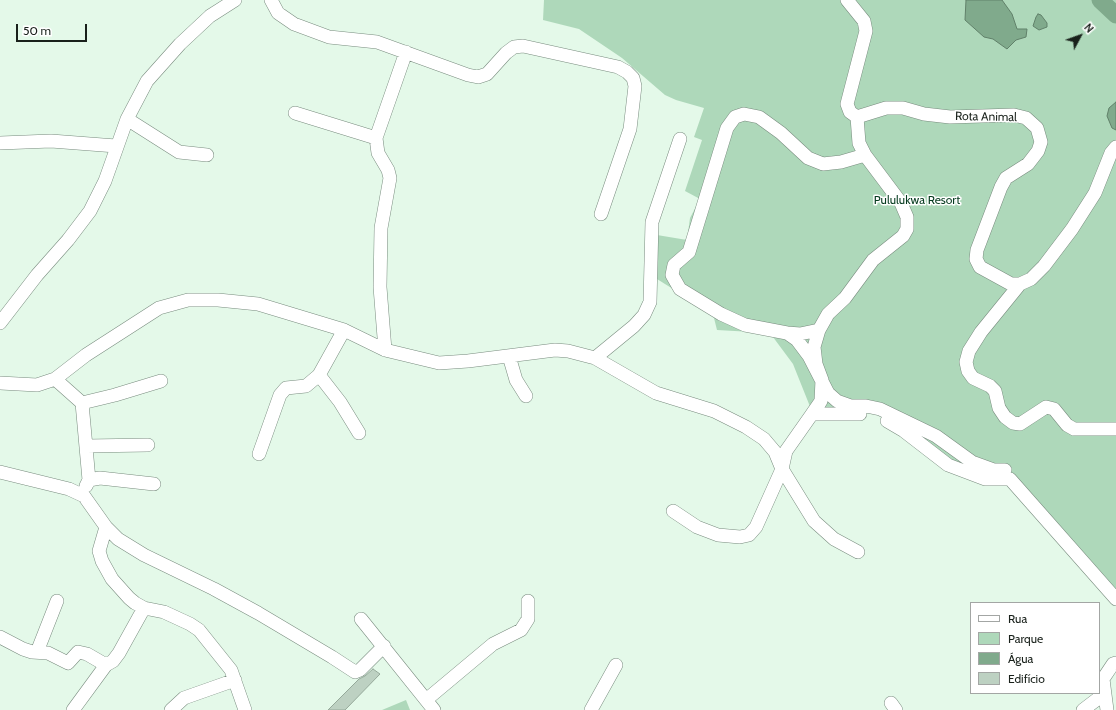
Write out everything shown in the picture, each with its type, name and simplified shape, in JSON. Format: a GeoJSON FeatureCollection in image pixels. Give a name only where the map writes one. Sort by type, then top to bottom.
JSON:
{"type":"FeatureCollection","features":[{"type":"Feature","properties":{"kind":"street"},"geometry":{"type":"LineString","coordinates":[[0,323],[37,275],[68,240],[90,211],[105,181],[116,146],[127,119],[147,81],[180,44],[210,16],[236,0]]}},
{"type":"Feature","properties":{"kind":"street"},"geometry":{"type":"LineString","coordinates":[[271,0],[278,13],[294,24],[329,37],[377,42],[468,75],[478,77],[487,74],[506,53],[514,47],[523,46],[618,67],[626,72],[633,78],[635,86],[630,129],[601,214]]}},
{"type":"Feature","properties":{"kind":"street"},"geometry":{"type":"LineString","coordinates":[[673,511],[698,527],[718,535],[740,537],[749,535],[756,527],[782,469],[786,451],[821,401],[822,380],[816,364],[814,347],[819,330],[828,314],[845,298],[873,260],[903,236],[907,229],[907,217],[901,203],[865,155],[859,143],[857,117],[850,112],[847,104],[866,31],[864,21],[847,0]]}},
{"type":"Feature","properties":{"kind":"street"},"geometry":{"type":"LineString","coordinates":[[385,350],[380,286],[381,228],[390,178],[388,170],[378,153],[376,138],[406,52]]}},
{"type":"Feature","properties":{"kind":"street","name":"Rota Animal"},"geometry":{"type":"LineString","coordinates":[[857,117],[886,108],[903,108],[924,114],[950,117],[1014,115],[1026,118],[1037,128],[1041,142],[1038,151],[1028,164],[1006,178],[1001,187],[977,250],[976,259],[980,267],[1011,284],[1020,284]]}},
{"type":"Feature","properties":{"kind":"street"},"geometry":{"type":"LineString","coordinates":[[295,113],[376,138]]}},
{"type":"Feature","properties":{"kind":"street"},"geometry":{"type":"LineString","coordinates":[[819,330],[800,334],[745,325],[721,314],[680,289],[672,275],[674,265],[689,252],[727,128],[735,117],[744,114],[759,117],[781,133],[808,158],[823,164],[841,162],[865,155]]}},
{"type":"Feature","properties":{"kind":"street"},"geometry":{"type":"LineString","coordinates":[[127,119],[179,152],[208,155]]}},
{"type":"Feature","properties":{"kind":"street"},"geometry":{"type":"LineString","coordinates":[[594,358],[634,326],[644,315],[650,302],[652,222],[680,139]]}},
{"type":"Feature","properties":{"kind":"street"},"geometry":{"type":"LineString","coordinates":[[0,143],[51,141],[116,146]]}},
{"type":"Feature","properties":{"kind":"street"},"geometry":{"type":"LineString","coordinates":[[1116,147],[1111,153],[1095,193],[1072,229],[1044,266],[1032,279],[1020,284],[981,332],[969,351],[966,362],[968,371],[973,378],[990,386],[995,392],[999,408],[1005,417],[1013,423],[1020,424],[1046,407],[1054,410],[1067,425],[1074,429],[1116,429]]}},
{"type":"Feature","properties":{"kind":"street"},"geometry":{"type":"LineString","coordinates":[[0,383],[37,386],[54,379],[86,355],[159,308],[188,300],[218,300],[258,304],[344,330],[385,350],[439,363],[556,350],[568,351],[594,358],[656,393],[714,411],[746,427],[764,440],[775,452],[782,469],[814,521],[834,539],[858,552]]}},
{"type":"Feature","properties":{"kind":"street"},"geometry":{"type":"LineString","coordinates":[[258,454],[280,395],[286,388],[306,386],[318,375],[344,330]]}},
{"type":"Feature","properties":{"kind":"street"},"geometry":{"type":"LineString","coordinates":[[787,333],[796,340],[809,356],[828,393],[837,401],[851,406],[866,406],[880,409],[936,436],[972,462],[994,470],[1005,470]]}},
{"type":"Feature","properties":{"kind":"street"},"geometry":{"type":"LineString","coordinates":[[509,356],[516,380],[526,396]]}},
{"type":"Feature","properties":{"kind":"street"},"geometry":{"type":"LineString","coordinates":[[318,375],[340,402],[359,433]]}},
{"type":"Feature","properties":{"kind":"street"},"geometry":{"type":"LineString","coordinates":[[54,379],[82,403],[89,480],[84,496]]}},
{"type":"Feature","properties":{"kind":"street"},"geometry":{"type":"LineString","coordinates":[[82,403],[160,381]]}},
{"type":"Feature","properties":{"kind":"street"},"geometry":{"type":"LineString","coordinates":[[812,414],[849,413],[879,416],[904,431],[948,465],[985,478],[1010,479],[1116,599]]}},
{"type":"Feature","properties":{"kind":"street"},"geometry":{"type":"LineString","coordinates":[[87,446],[148,445]]}},
{"type":"Feature","properties":{"kind":"street"},"geometry":{"type":"LineString","coordinates":[[0,472],[69,489],[84,496],[106,527],[118,539],[144,555],[245,606],[355,672],[360,670],[384,646]]}},
{"type":"Feature","properties":{"kind":"street"},"geometry":{"type":"LineString","coordinates":[[89,480],[100,478],[154,484]]}},
{"type":"Feature","properties":{"kind":"street"},"geometry":{"type":"LineString","coordinates":[[106,527],[99,551],[102,561],[112,579],[129,598],[144,608],[164,612],[169,616],[190,624],[199,630],[226,663],[235,680],[244,710]]}},
{"type":"Feature","properties":{"kind":"street"},"geometry":{"type":"LineString","coordinates":[[37,652],[57,601]]}},
{"type":"Feature","properties":{"kind":"street"},"geometry":{"type":"LineString","coordinates":[[361,619],[430,705],[493,644],[521,630],[528,619],[528,601]]}},
{"type":"Feature","properties":{"kind":"street"},"geometry":{"type":"LineString","coordinates":[[73,710],[106,665],[113,661],[119,653],[144,608]]}},
{"type":"Feature","properties":{"kind":"street"},"geometry":{"type":"LineString","coordinates":[[0,638],[23,650],[48,653],[68,663],[78,652],[87,654],[106,665]]}},
{"type":"Feature","properties":{"kind":"street"},"geometry":{"type":"LineString","coordinates":[[1107,710],[1103,679],[1113,664],[1116,663]]}},
{"type":"Feature","properties":{"kind":"street"},"geometry":{"type":"LineString","coordinates":[[591,710],[616,665]]}},
{"type":"Feature","properties":{"kind":"street"},"geometry":{"type":"LineString","coordinates":[[171,710],[184,698],[235,680]]}},
{"type":"Feature","properties":{"kind":"street"},"geometry":{"type":"LineString","coordinates":[[1083,710],[1104,694]]}},
{"type":"Feature","properties":{"kind":"green space","name":"Pululukwa Resort"},"geometry":{"type":"Polygon","coordinates":[[[544,0],[1116,0],[1116,592],[1011,476],[951,461],[881,413],[811,409],[793,364],[770,333],[717,330],[713,314],[657,279],[657,235],[687,240],[690,218],[700,199],[685,191],[702,140],[694,137],[704,108],[676,100],[665,95],[622,58],[579,29],[543,20],[544,0]]]}},
{"type":"Feature","properties":{"kind":"green space"},"geometry":{"type":"Polygon","coordinates":[[[406,700],[410,710],[382,710],[406,700]]]}},
{"type":"Feature","properties":{"kind":"water"},"geometry":{"type":"Polygon","coordinates":[[[966,0],[1002,0],[1012,14],[1017,29],[1027,29],[1026,37],[1016,40],[1007,49],[993,39],[984,37],[965,20],[966,0]]]}},
{"type":"Feature","properties":{"kind":"water"},"geometry":{"type":"Polygon","coordinates":[[[1038,14],[1041,15],[1047,23],[1047,27],[1039,30],[1033,26],[1038,14]]]}},
{"type":"Feature","properties":{"kind":"water"},"geometry":{"type":"Polygon","coordinates":[[[1116,102],[1116,130],[1112,128],[1107,116],[1109,108],[1116,102]]]}},
{"type":"Feature","properties":{"kind":"building"},"geometry":{"type":"Polygon","coordinates":[[[373,669],[380,674],[345,710],[328,710],[359,679],[373,669]]]}},
{"type":"Feature","properties":{"kind":"waterway"},"geometry":{"type":"LineString","coordinates":[[1100,0],[1116,15]]}}]}
